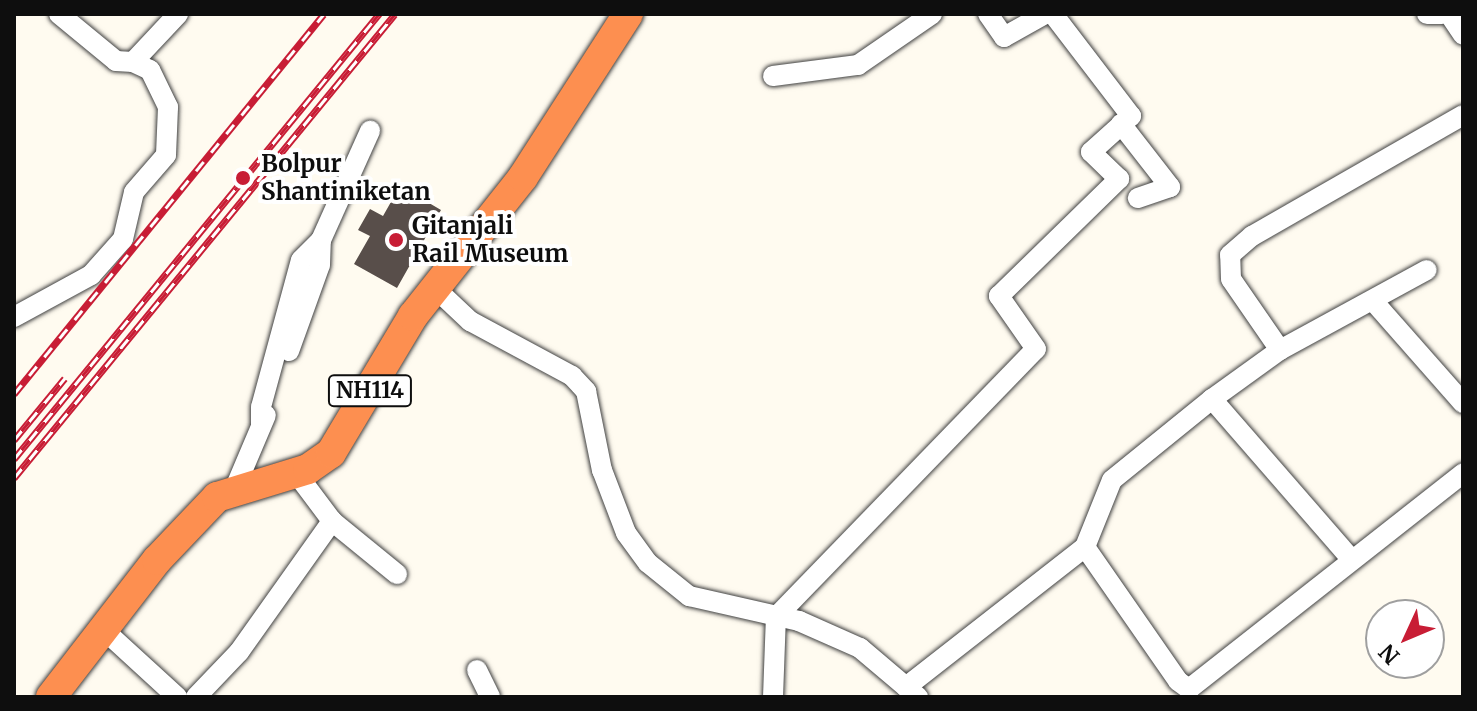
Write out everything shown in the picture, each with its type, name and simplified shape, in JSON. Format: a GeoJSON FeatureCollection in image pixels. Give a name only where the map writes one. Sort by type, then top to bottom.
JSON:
{"type":"FeatureCollection","features":[{"type":"Feature","properties":{"kind":"highway","name":"NH114"},"geometry":{"type":"LineString","coordinates":[[51,697],[183,529],[235,488],[296,473],[331,453],[400,336],[523,177],[628,14]]}},
{"type":"Feature","properties":{"kind":"street"},"geometry":{"type":"LineString","coordinates":[[14,317],[91,275],[123,239],[134,192],[166,155],[168,107],[150,70],[133,62],[116,61],[59,14]]}},
{"type":"Feature","properties":{"kind":"street"},"geometry":{"type":"LineString","coordinates":[[133,62],[178,14]]}},
{"type":"Feature","properties":{"kind":"street"},"geometry":{"type":"LineString","coordinates":[[773,76],[858,65],[932,14]]}},
{"type":"Feature","properties":{"kind":"street"},"geometry":{"type":"LineString","coordinates":[[988,14],[1004,37],[1045,14]]}},
{"type":"Feature","properties":{"kind":"street"},"geometry":{"type":"LineString","coordinates":[[773,697],[776,617],[1036,349],[999,296],[1119,179],[1091,152],[1131,116],[1053,14]]}},
{"type":"Feature","properties":{"kind":"street"},"geometry":{"type":"LineString","coordinates":[[1427,14],[1442,14]]}},
{"type":"Feature","properties":{"kind":"street"},"geometry":{"type":"LineString","coordinates":[[1449,14],[1463,35]]}},
{"type":"Feature","properties":{"kind":"street"},"geometry":{"type":"LineString","coordinates":[[1280,350],[1231,279],[1230,255],[1252,236],[1463,115]]}},
{"type":"Feature","properties":{"kind":"street"},"geometry":{"type":"LineString","coordinates":[[1121,124],[1170,187],[1138,198]]}},
{"type":"Feature","properties":{"kind":"street"},"geometry":{"type":"LineString","coordinates":[[235,488],[320,265],[321,240],[370,131]]}},
{"type":"Feature","properties":{"kind":"street"},"geometry":{"type":"LineString","coordinates":[[436,289],[470,321],[572,376],[586,391],[602,470],[626,533],[648,563],[689,596],[776,617],[860,648],[912,692],[1085,547],[1112,480],[1212,399],[1280,350],[1374,302],[1427,270]]}},
{"type":"Feature","properties":{"kind":"street"},"geometry":{"type":"LineString","coordinates":[[1374,302],[1463,403]]}},
{"type":"Feature","properties":{"kind":"street"},"geometry":{"type":"LineString","coordinates":[[1212,399],[1351,559]]}},
{"type":"Feature","properties":{"kind":"street"},"geometry":{"type":"LineString","coordinates":[[296,473],[332,521],[397,574]]}},
{"type":"Feature","properties":{"kind":"street"},"geometry":{"type":"LineString","coordinates":[[1085,547],[1189,693],[1351,559],[1463,473]]}},
{"type":"Feature","properties":{"kind":"street"},"geometry":{"type":"LineString","coordinates":[[196,697],[239,652],[332,521]]}},
{"type":"Feature","properties":{"kind":"street"},"geometry":{"type":"LineString","coordinates":[[105,631],[177,697]]}},
{"type":"Feature","properties":{"kind":"street"},"geometry":{"type":"LineString","coordinates":[[477,670],[490,697]]}},
{"type":"Feature","properties":{"kind":"building"},"geometry":{"type":"Polygon","coordinates":[[[400,186],[441,210],[397,288],[354,264],[370,236],[358,230],[370,209],[383,216],[400,186]]]}},
{"type":"Feature","properties":{"kind":"railway"},"geometry":{"type":"LineString","coordinates":[[14,394],[324,14]]}},
{"type":"Feature","properties":{"kind":"railway"},"geometry":{"type":"LineString","coordinates":[[14,459],[379,14]]}},
{"type":"Feature","properties":{"kind":"railway"},"geometry":{"type":"LineString","coordinates":[[14,478],[395,14]]}},
{"type":"Feature","properties":{"kind":"railway"},"geometry":{"type":"LineString","coordinates":[[14,440],[65,378]]}},
{"type":"Feature","properties":{"kind":"place","name":"Bolpur Shantiniketan"},"geometry":{"type":"Point","coordinates":[243,178]}},
{"type":"Feature","properties":{"kind":"place","name":"Gitanjali Rail Museum"},"geometry":{"type":"Point","coordinates":[396,240]}}]}
